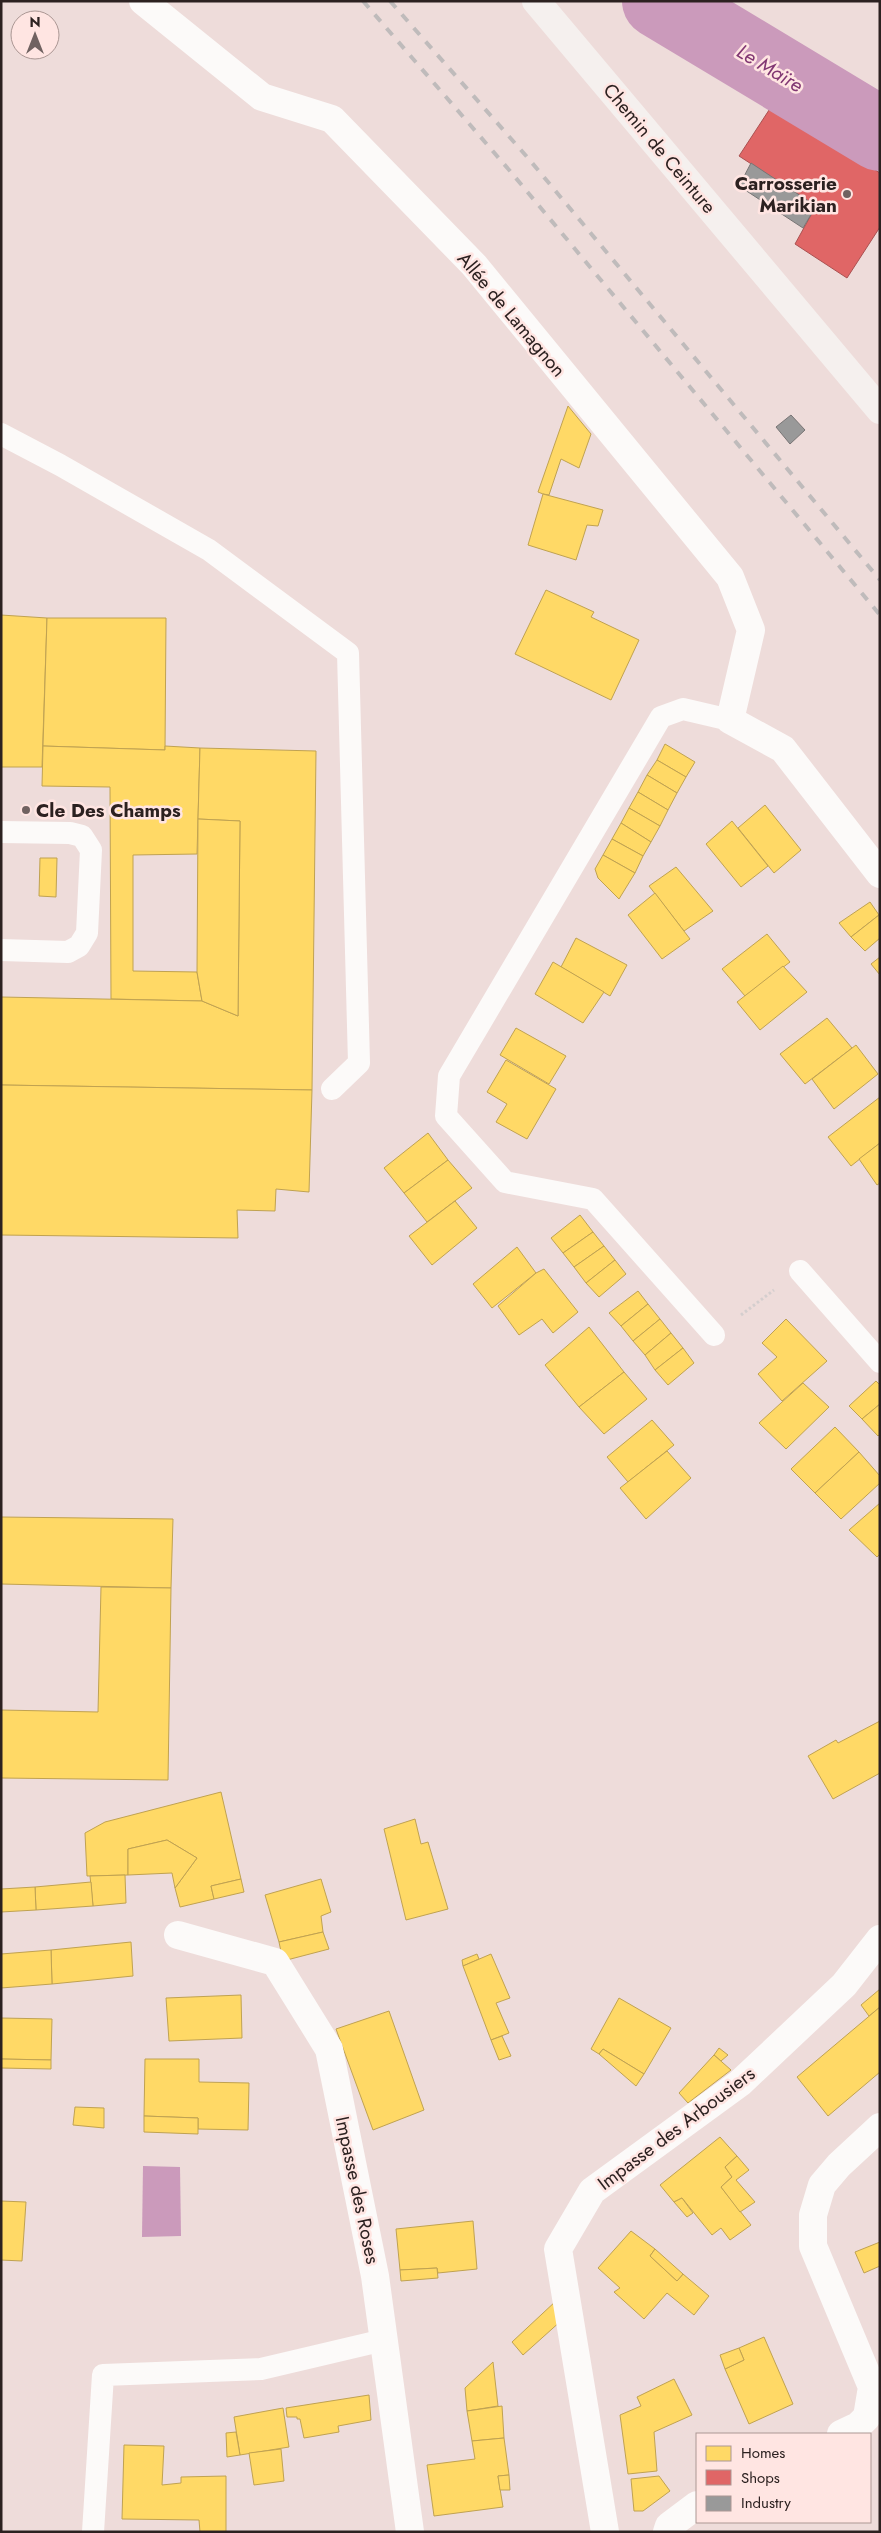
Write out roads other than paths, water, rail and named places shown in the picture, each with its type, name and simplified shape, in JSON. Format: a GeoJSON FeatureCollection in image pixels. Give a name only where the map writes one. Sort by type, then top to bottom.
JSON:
{"type":"FeatureCollection","features":[{"type":"Feature","properties":{"kind":"main road","name":"Chemin de Ceinture"},"geometry":{"type":"LineString","coordinates":[[536,1],[880,410]]}},
{"type":"Feature","properties":{"kind":"street","name":"Allée de Lamagnon"},"geometry":{"type":"LineString","coordinates":[[143,1],[262,96],[332,119],[474,265],[730,577],[751,630],[730,720]]}},
{"type":"Feature","properties":{"kind":"street"},"geometry":{"type":"LineString","coordinates":[[730,720],[783,749],[880,874]]}},
{"type":"Feature","properties":{"kind":"street","name":"Impasse des Roses"},"geometry":{"type":"LineString","coordinates":[[178,1935],[275,1962],[329,2049],[375,2276],[410,2532]]}},
{"type":"Feature","properties":{"kind":"street","name":"Impasse des Arbousiers"},"geometry":{"type":"LineString","coordinates":[[604,2532],[558,2249],[592,2191],[740,2084],[844,1984],[880,1939]]}},
{"type":"Feature","properties":{"kind":"street"},"geometry":{"type":"LineString","coordinates":[[843,2433],[858,2426],[867,2417],[872,2387],[813,2246],[813,2215],[822,2185],[839,2165],[880,2127]]}},
{"type":"Feature","properties":{"kind":"street"},"geometry":{"type":"LineString","coordinates":[[667,2532],[669,2526],[696,2507]]}},
{"type":"Feature","properties":{"kind":"lane"},"geometry":{"type":"LineString","coordinates":[[1,434],[60,465],[209,550],[348,653],[359,1062],[332,1089]]}},
{"type":"Feature","properties":{"kind":"lane"},"geometry":{"type":"LineString","coordinates":[[714,1335],[592,1199],[505,1182],[446,1116],[450,1076],[661,717],[683,709],[730,720]]}},
{"type":"Feature","properties":{"kind":"lane"},"geometry":{"type":"LineString","coordinates":[[1,832],[70,833],[82,836],[91,850],[87,933],[79,946],[68,952],[1,950]]}},
{"type":"Feature","properties":{"kind":"lane"},"geometry":{"type":"LineString","coordinates":[[800,1271],[880,1362]]}},
{"type":"Feature","properties":{"kind":"lane"},"geometry":{"type":"LineString","coordinates":[[93,2532],[103,2376],[261,2369],[384,2340]]}},
{"type":"Feature","properties":{"kind":"waterway","name":"Le Maïre"},"geometry":{"type":"LineString","coordinates":[[659,1],[880,134]]}},
{"type":"Feature","properties":{"kind":"railway"},"geometry":{"type":"LineString","coordinates":[[363,1],[510,171],[880,615]]}},
{"type":"Feature","properties":{"kind":"railway"},"geometry":{"type":"LineString","coordinates":[[390,1],[528,158],[880,580]]}},
{"type":"Feature","properties":{"kind":"place","name":"Carrosserie Marikian"},"geometry":{"type":"Point","coordinates":[847,194]}},
{"type":"Feature","properties":{"kind":"place","name":"Cle Des Champs"},"geometry":{"type":"Point","coordinates":[26,810]}}]}
